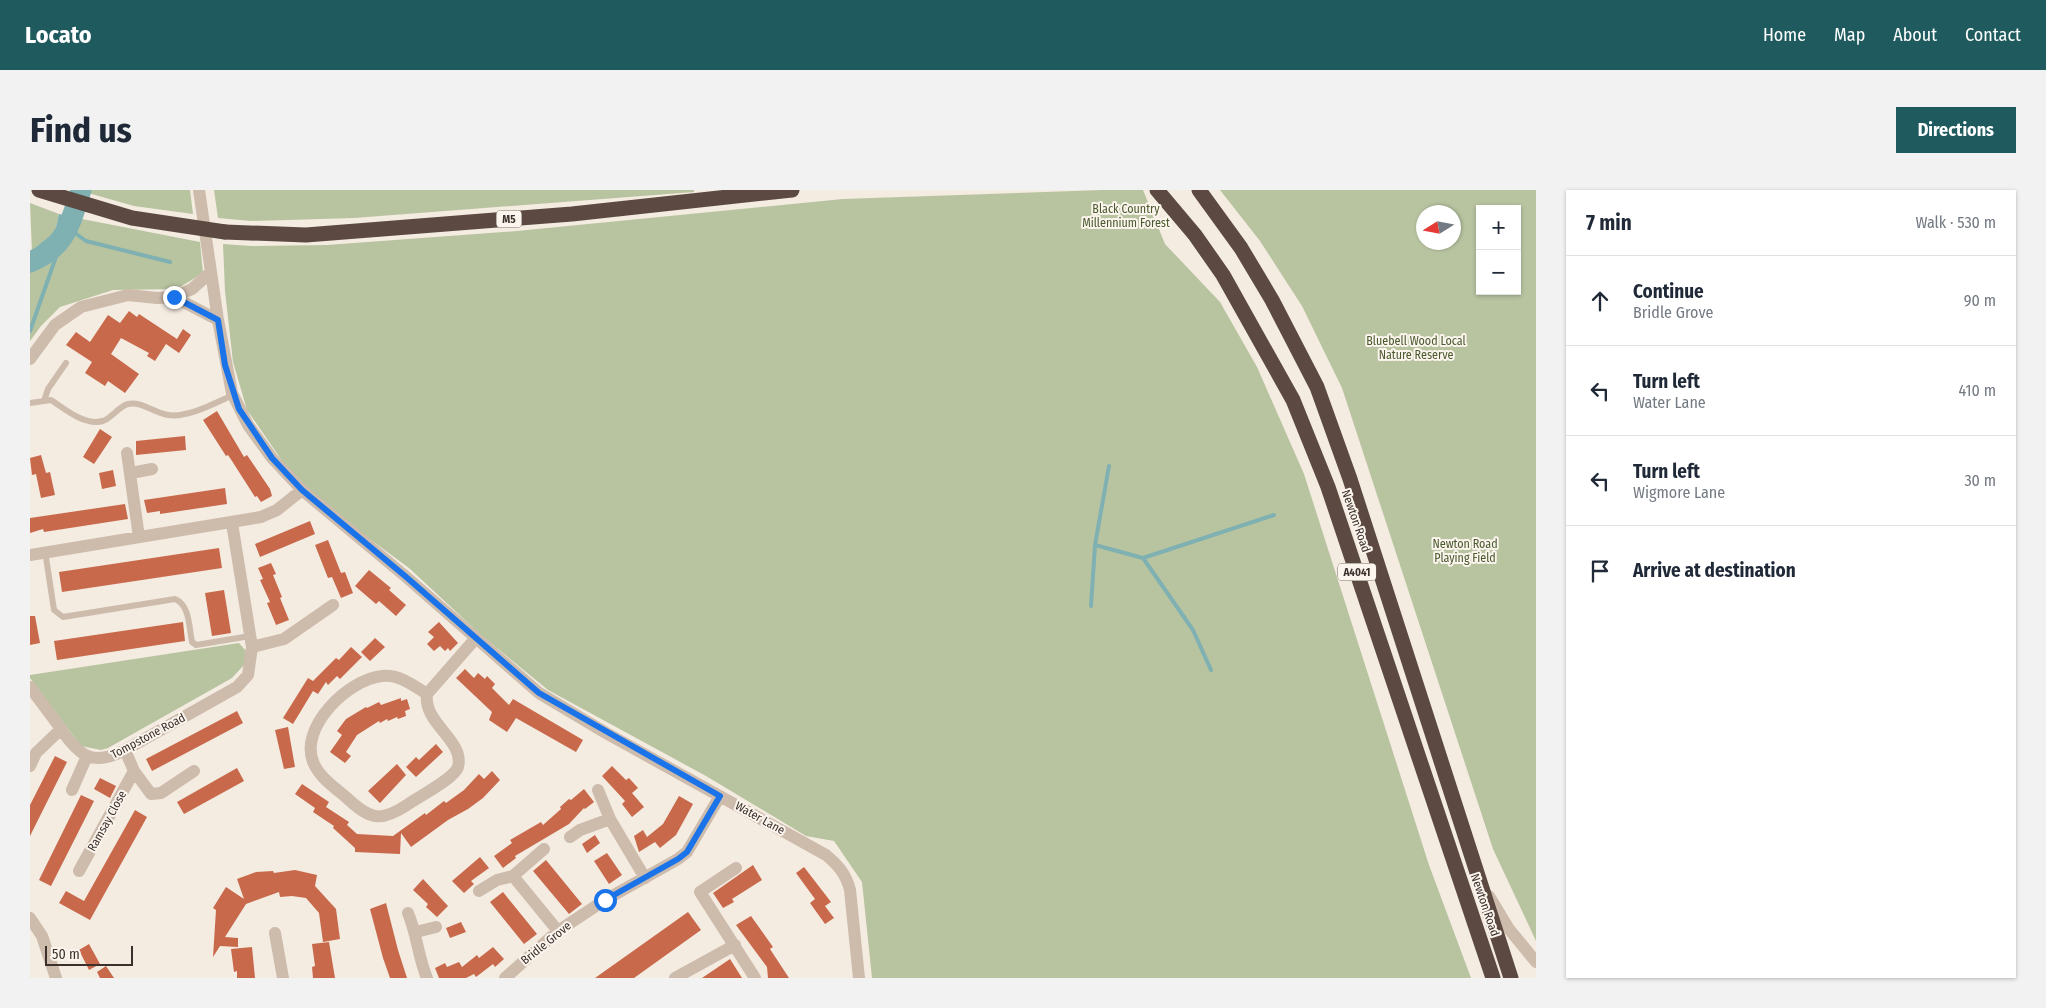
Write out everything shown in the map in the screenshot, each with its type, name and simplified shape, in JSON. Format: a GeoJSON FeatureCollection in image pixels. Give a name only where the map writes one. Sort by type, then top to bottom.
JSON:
{"type":"FeatureCollection","features":[{"type":"Feature","properties":{"kind":"highway","name":"M5"},"geometry":{"type":"LineString","coordinates":[[39,190],[132,218],[225,232],[306,235],[572,214],[792,190]]}},
{"type":"Feature","properties":{"kind":"highway","name":"Newton Road"},"geometry":{"type":"LineString","coordinates":[[1159,192],[1195,235],[1223,275],[1293,400],[1328,487],[1493,978]]}},
{"type":"Feature","properties":{"kind":"highway","name":"Newton Road"},"geometry":{"type":"LineString","coordinates":[[1200,192],[1242,248],[1272,300],[1317,387],[1350,479],[1511,978]]}},
{"type":"Feature","properties":{"kind":"street","name":"Water Lane"},"geometry":{"type":"LineString","coordinates":[[199,190],[210,273],[233,395],[248,425],[272,458],[302,490],[405,576],[539,693],[826,855],[843,872],[850,890],[860,978]]}},
{"type":"Feature","properties":{"kind":"street"},"geometry":{"type":"LineString","coordinates":[[30,359],[55,325],[81,307],[128,295],[157,298],[174,297],[192,289],[210,273]]}},
{"type":"Feature","properties":{"kind":"street"},"geometry":{"type":"LineString","coordinates":[[174,297],[218,320]]}},
{"type":"Feature","properties":{"kind":"street"},"geometry":{"type":"LineString","coordinates":[[127,453],[139,537]]}},
{"type":"Feature","properties":{"kind":"street"},"geometry":{"type":"LineString","coordinates":[[131,473],[152,469]]}},
{"type":"Feature","properties":{"kind":"street"},"geometry":{"type":"LineString","coordinates":[[30,555],[45,551],[261,517],[277,510],[302,490]]}},
{"type":"Feature","properties":{"kind":"street","name":"Tompstone Road"},"geometry":{"type":"LineString","coordinates":[[87,756],[110,758],[237,687],[248,675],[251,665],[251,642],[232,523]]}},
{"type":"Feature","properties":{"kind":"street"},"geometry":{"type":"LineString","coordinates":[[251,642],[284,639],[333,605]]}},
{"type":"Feature","properties":{"kind":"street"},"geometry":{"type":"LineString","coordinates":[[427,694],[398,678],[381,676],[369,679],[335,702],[317,723],[312,738],[313,763],[322,775],[368,815],[380,818],[393,814],[448,778],[457,769],[459,757],[455,747],[433,720],[428,709],[427,694],[476,638]]}},
{"type":"Feature","properties":{"kind":"street"},"geometry":{"type":"LineString","coordinates":[[30,688],[70,743],[87,756],[72,790]]}},
{"type":"Feature","properties":{"kind":"street"},"geometry":{"type":"LineString","coordinates":[[30,766],[36,753],[61,729]]}},
{"type":"Feature","properties":{"kind":"street"},"geometry":{"type":"LineString","coordinates":[[125,750],[134,771],[151,794],[161,792],[194,771]]}},
{"type":"Feature","properties":{"kind":"street","name":"Ramsay Close"},"geometry":{"type":"LineString","coordinates":[[79,871],[134,771]]}},
{"type":"Feature","properties":{"kind":"street"},"geometry":{"type":"LineString","coordinates":[[598,790],[610,819],[645,878]]}},
{"type":"Feature","properties":{"kind":"street","name":"Bridle Grove"},"geometry":{"type":"LineString","coordinates":[[504,978],[558,930],[687,852],[720,796]]}},
{"type":"Feature","properties":{"kind":"street"},"geometry":{"type":"LineString","coordinates":[[570,837],[580,830],[610,819]]}},
{"type":"Feature","properties":{"kind":"street"},"geometry":{"type":"LineString","coordinates":[[479,891],[497,880],[513,876],[544,849]]}},
{"type":"Feature","properties":{"kind":"street"},"geometry":{"type":"LineString","coordinates":[[736,868],[700,892],[755,978]]}},
{"type":"Feature","properties":{"kind":"street","name":"Newton Road"},"geometry":{"type":"LineString","coordinates":[[1478,874],[1497,910],[1536,962]]}},
{"type":"Feature","properties":{"kind":"street"},"geometry":{"type":"LineString","coordinates":[[513,876],[558,930]]}},
{"type":"Feature","properties":{"kind":"street"},"geometry":{"type":"LineString","coordinates":[[408,912],[416,932],[422,965],[427,978]]}},
{"type":"Feature","properties":{"kind":"street"},"geometry":{"type":"LineString","coordinates":[[30,918],[42,936],[56,978]]}},
{"type":"Feature","properties":{"kind":"street"},"geometry":{"type":"LineString","coordinates":[[416,932],[436,927]]}},
{"type":"Feature","properties":{"kind":"street"},"geometry":{"type":"LineString","coordinates":[[275,933],[283,978]]}},
{"type":"Feature","properties":{"kind":"street"},"geometry":{"type":"LineString","coordinates":[[677,977],[735,945]]}},
{"type":"Feature","properties":{"kind":"lane"},"geometry":{"type":"LineString","coordinates":[[44,401],[48,389],[66,363]]}},
{"type":"Feature","properties":{"kind":"lane"},"geometry":{"type":"LineString","coordinates":[[30,403],[51,400],[81,419],[103,420],[127,404],[139,404],[150,410],[169,415],[202,409],[233,395]]}},
{"type":"Feature","properties":{"kind":"lane"},"geometry":{"type":"LineString","coordinates":[[45,551],[54,610],[57,614],[63,616],[175,599],[182,602],[185,607],[192,642],[196,645],[251,642]]}},
{"type":"Feature","properties":{"kind":"green space"},"geometry":{"type":"Polygon","coordinates":[[[89,190],[190,190],[193,214],[134,206],[88,193],[89,190]]]}},
{"type":"Feature","properties":{"kind":"green space"},"geometry":{"type":"Polygon","coordinates":[[[214,190],[694,190],[694,192],[354,218],[251,221],[218,218],[214,190]]]}},
{"type":"Feature","properties":{"kind":"green space","name":"Black Country Millennium Forest"},"geometry":{"type":"Polygon","coordinates":[[[1143,190],[1165,244],[1220,302],[1257,367],[1304,474],[1429,865],[1471,978],[872,978],[862,882],[834,841],[806,836],[706,776],[548,690],[481,635],[409,568],[329,509],[292,475],[247,410],[233,362],[225,291],[223,244],[251,246],[327,245],[517,231],[843,199],[1143,190]]]}},
{"type":"Feature","properties":{"kind":"green space"},"geometry":{"type":"Polygon","coordinates":[[[1220,190],[1536,190],[1536,941],[1493,849],[1342,388],[1302,306],[1260,241],[1220,190]]]}},
{"type":"Feature","properties":{"kind":"green space"},"geometry":{"type":"Polygon","coordinates":[[[30,203],[59,214],[55,232],[32,252],[30,203]]]}},
{"type":"Feature","properties":{"kind":"green space"},"geometry":{"type":"Polygon","coordinates":[[[77,218],[200,242],[203,273],[177,289],[113,290],[60,307],[41,326],[30,341],[30,267],[48,259],[67,244],[77,218]]]}},
{"type":"Feature","properties":{"kind":"green space"},"geometry":{"type":"Polygon","coordinates":[[[239,643],[246,651],[244,665],[232,678],[108,748],[101,750],[81,746],[30,678],[30,675],[239,643]]]}},
{"type":"Feature","properties":{"kind":"water"},"geometry":{"type":"Polygon","coordinates":[[[59,214],[77,218],[71,237],[61,250],[48,259],[30,267],[30,252],[55,232],[59,214]]]}},
{"type":"Feature","properties":{"kind":"building"},"geometry":{"type":"Polygon","coordinates":[[[129,311],[137,317],[139,314],[177,339],[183,329],[191,335],[179,353],[166,344],[155,361],[147,356],[149,353],[121,338],[111,354],[139,374],[125,393],[108,381],[105,386],[85,373],[92,362],[66,345],[76,332],[90,342],[108,315],[120,323],[129,311]]]}},
{"type":"Feature","properties":{"kind":"building"},"geometry":{"type":"Polygon","coordinates":[[[217,411],[244,457],[247,455],[270,489],[272,496],[261,502],[257,496],[255,497],[228,455],[226,456],[203,420],[217,411]]]}},
{"type":"Feature","properties":{"kind":"building"},"geometry":{"type":"Polygon","coordinates":[[[100,429],[112,437],[94,464],[83,457],[100,429]]]}},
{"type":"Feature","properties":{"kind":"building"},"geometry":{"type":"Polygon","coordinates":[[[185,436],[186,450],[136,455],[136,441],[185,436]]]}},
{"type":"Feature","properties":{"kind":"building"},"geometry":{"type":"Polygon","coordinates":[[[41,455],[46,473],[50,472],[55,495],[41,498],[36,474],[32,475],[30,458],[41,455]]]}},
{"type":"Feature","properties":{"kind":"building"},"geometry":{"type":"Polygon","coordinates":[[[113,470],[116,486],[102,489],[99,473],[113,470]]]}},
{"type":"Feature","properties":{"kind":"building"},"geometry":{"type":"Polygon","coordinates":[[[225,488],[227,504],[160,514],[160,511],[147,513],[144,500],[225,488]]]}},
{"type":"Feature","properties":{"kind":"building"},"geometry":{"type":"Polygon","coordinates":[[[125,504],[128,519],[44,532],[43,529],[30,533],[30,518],[125,504]]]}},
{"type":"Feature","properties":{"kind":"building"},"geometry":{"type":"Polygon","coordinates":[[[310,521],[315,534],[260,557],[255,544],[310,521]]]}},
{"type":"Feature","properties":{"kind":"building"},"geometry":{"type":"Polygon","coordinates":[[[328,540],[341,573],[345,572],[353,593],[341,598],[332,577],[328,578],[315,545],[328,540]]]}},
{"type":"Feature","properties":{"kind":"building"},"geometry":{"type":"Polygon","coordinates":[[[219,548],[222,568],[62,592],[59,572],[219,548]]]}},
{"type":"Feature","properties":{"kind":"building"},"geometry":{"type":"Polygon","coordinates":[[[271,563],[276,574],[273,575],[282,597],[280,598],[289,620],[276,625],[267,603],[270,602],[260,580],[263,579],[258,568],[271,563]]]}},
{"type":"Feature","properties":{"kind":"building"},"geometry":{"type":"Polygon","coordinates":[[[369,570],[391,588],[389,590],[406,605],[396,616],[379,601],[376,604],[355,586],[369,570]]]}},
{"type":"Feature","properties":{"kind":"building"},"geometry":{"type":"Polygon","coordinates":[[[224,590],[231,633],[212,636],[205,593],[224,590]]]}},
{"type":"Feature","properties":{"kind":"building"},"geometry":{"type":"Polygon","coordinates":[[[30,616],[35,616],[40,643],[30,645],[30,616]]]}},
{"type":"Feature","properties":{"kind":"building"},"geometry":{"type":"Polygon","coordinates":[[[183,622],[185,641],[57,660],[54,641],[183,622]]]}},
{"type":"Feature","properties":{"kind":"building"},"geometry":{"type":"Polygon","coordinates":[[[439,622],[458,643],[450,651],[448,648],[445,651],[440,646],[434,651],[427,644],[434,637],[428,632],[439,622]]]}},
{"type":"Feature","properties":{"kind":"building"},"geometry":{"type":"Polygon","coordinates":[[[375,638],[385,647],[370,661],[361,652],[375,638]]]}},
{"type":"Feature","properties":{"kind":"building"},"geometry":{"type":"Polygon","coordinates":[[[351,647],[362,657],[340,679],[337,676],[328,685],[326,682],[318,694],[313,691],[293,724],[283,718],[308,678],[313,681],[336,658],[339,660],[351,647]]]}},
{"type":"Feature","properties":{"kind":"building"},"geometry":{"type":"Polygon","coordinates":[[[465,669],[474,678],[478,673],[485,679],[487,676],[495,684],[492,688],[509,705],[513,699],[583,740],[576,752],[516,718],[507,732],[489,720],[492,712],[456,678],[465,669]]]}},
{"type":"Feature","properties":{"kind":"building"},"geometry":{"type":"Polygon","coordinates":[[[401,698],[401,701],[407,699],[410,709],[405,711],[406,716],[388,721],[387,719],[380,723],[379,721],[357,735],[346,752],[351,756],[345,763],[330,752],[342,735],[337,731],[346,719],[366,707],[379,702],[381,705],[401,698]]]}},
{"type":"Feature","properties":{"kind":"building"},"geometry":{"type":"Polygon","coordinates":[[[237,711],[243,723],[152,771],[146,759],[237,711]]]}},
{"type":"Feature","properties":{"kind":"building"},"geometry":{"type":"Polygon","coordinates":[[[288,727],[295,767],[284,769],[275,730],[288,727]]]}},
{"type":"Feature","properties":{"kind":"building"},"geometry":{"type":"Polygon","coordinates":[[[436,744],[443,752],[416,777],[406,767],[416,757],[419,760],[436,744]]]}},
{"type":"Feature","properties":{"kind":"building"},"geometry":{"type":"Polygon","coordinates":[[[55,756],[67,762],[30,836],[30,805],[55,756]]]}},
{"type":"Feature","properties":{"kind":"building"},"geometry":{"type":"Polygon","coordinates":[[[397,764],[406,775],[380,803],[368,791],[397,764]]]}},
{"type":"Feature","properties":{"kind":"building"},"geometry":{"type":"Polygon","coordinates":[[[612,766],[626,780],[629,778],[638,788],[632,793],[644,807],[632,817],[622,804],[625,801],[602,776],[612,766]]]}},
{"type":"Feature","properties":{"kind":"building"},"geometry":{"type":"Polygon","coordinates":[[[237,768],[244,781],[184,814],[177,802],[237,768]]]}},
{"type":"Feature","properties":{"kind":"building"},"geometry":{"type":"Polygon","coordinates":[[[492,771],[500,780],[483,798],[468,809],[448,820],[411,847],[401,833],[400,854],[355,852],[355,848],[333,828],[334,826],[313,812],[315,808],[295,794],[302,784],[329,802],[326,807],[349,822],[347,825],[357,834],[393,836],[444,801],[446,803],[464,790],[479,774],[484,779],[492,771]]]}},
{"type":"Feature","properties":{"kind":"building"},"geometry":{"type":"Polygon","coordinates":[[[100,778],[116,786],[110,798],[94,789],[100,778]]]}},
{"type":"Feature","properties":{"kind":"building"},"geometry":{"type":"Polygon","coordinates":[[[584,789],[594,802],[584,808],[569,824],[515,856],[516,858],[503,868],[494,856],[512,843],[510,840],[541,822],[543,825],[569,799],[571,800],[584,789]]]}},
{"type":"Feature","properties":{"kind":"building"},"geometry":{"type":"Polygon","coordinates":[[[81,795],[94,801],[51,886],[39,880],[81,795]]]}},
{"type":"Feature","properties":{"kind":"building"},"geometry":{"type":"Polygon","coordinates":[[[679,796],[693,804],[676,835],[660,848],[655,842],[639,852],[634,836],[643,830],[647,837],[663,824],[679,796]]]}},
{"type":"Feature","properties":{"kind":"building"},"geometry":{"type":"Polygon","coordinates":[[[135,810],[147,817],[90,920],[59,903],[66,891],[84,901],[135,810]]]}},
{"type":"Feature","properties":{"kind":"building"},"geometry":{"type":"Polygon","coordinates":[[[595,835],[600,843],[587,853],[582,844],[595,835]]]}},
{"type":"Feature","properties":{"kind":"building"},"geometry":{"type":"Polygon","coordinates":[[[607,853],[622,875],[609,884],[594,861],[607,853]]]}},
{"type":"Feature","properties":{"kind":"building"},"geometry":{"type":"Polygon","coordinates":[[[480,857],[489,868],[471,881],[474,884],[464,893],[452,881],[480,857]]]}},
{"type":"Feature","properties":{"kind":"building"},"geometry":{"type":"Polygon","coordinates":[[[546,860],[582,904],[569,914],[533,871],[546,860]]]}},
{"type":"Feature","properties":{"kind":"building"},"geometry":{"type":"Polygon","coordinates":[[[753,865],[762,880],[732,899],[734,902],[723,908],[713,893],[753,865]]]}},
{"type":"Feature","properties":{"kind":"building"},"geometry":{"type":"Polygon","coordinates":[[[804,867],[831,902],[825,906],[834,918],[825,924],[810,903],[815,899],[796,873],[804,867]]]}},
{"type":"Feature","properties":{"kind":"building"},"geometry":{"type":"Polygon","coordinates":[[[295,870],[317,875],[315,886],[336,909],[340,939],[323,942],[319,913],[306,898],[280,897],[279,892],[246,904],[225,937],[238,938],[238,947],[220,946],[213,957],[216,910],[213,908],[226,887],[244,899],[237,879],[256,872],[273,871],[274,873],[295,870]]]}},
{"type":"Feature","properties":{"kind":"building"},"geometry":{"type":"Polygon","coordinates":[[[423,879],[448,906],[437,917],[426,907],[428,904],[413,890],[423,879]]]}},
{"type":"Feature","properties":{"kind":"building"},"geometry":{"type":"Polygon","coordinates":[[[503,892],[537,934],[524,944],[490,902],[503,892]]]}},
{"type":"Feature","properties":{"kind":"building"},"geometry":{"type":"Polygon","coordinates":[[[386,903],[407,978],[390,978],[383,958],[370,909],[386,903]]]}},
{"type":"Feature","properties":{"kind":"building"},"geometry":{"type":"Polygon","coordinates":[[[688,912],[701,930],[634,978],[595,978],[688,912]]]}},
{"type":"Feature","properties":{"kind":"building"},"geometry":{"type":"Polygon","coordinates":[[[751,916],[773,947],[770,949],[789,978],[768,978],[767,967],[736,925],[751,916]]]}},
{"type":"Feature","properties":{"kind":"building"},"geometry":{"type":"Polygon","coordinates":[[[461,922],[466,932],[450,938],[446,928],[461,922]]]}},
{"type":"Feature","properties":{"kind":"building"},"geometry":{"type":"Polygon","coordinates":[[[329,942],[335,978],[313,978],[312,967],[315,966],[312,944],[329,942]]]}},
{"type":"Feature","properties":{"kind":"building"},"geometry":{"type":"Polygon","coordinates":[[[89,944],[100,964],[89,970],[79,950],[89,944]]]}},
{"type":"Feature","properties":{"kind":"building"},"geometry":{"type":"Polygon","coordinates":[[[252,947],[255,978],[237,978],[237,971],[234,972],[231,949],[252,947]]]}},
{"type":"Feature","properties":{"kind":"building"},"geometry":{"type":"Polygon","coordinates":[[[493,947],[504,959],[495,967],[493,964],[476,977],[474,974],[466,978],[439,978],[435,968],[445,963],[447,967],[459,962],[462,967],[477,955],[479,958],[493,947]]]}},
{"type":"Feature","properties":{"kind":"building"},"geometry":{"type":"Polygon","coordinates":[[[730,959],[742,978],[702,978],[730,959]]]}},
{"type":"Feature","properties":{"kind":"building"},"geometry":{"type":"Polygon","coordinates":[[[106,966],[114,978],[100,978],[97,972],[106,966]]]}},
{"type":"Feature","properties":{"kind":"waterway"},"geometry":{"type":"LineString","coordinates":[[30,262],[42,256],[59,242],[70,224],[81,190]]}},
{"type":"Feature","properties":{"kind":"waterway"},"geometry":{"type":"LineString","coordinates":[[71,230],[86,241],[170,262]]}},
{"type":"Feature","properties":{"kind":"waterway"},"geometry":{"type":"LineString","coordinates":[[30,331],[58,251]]}},
{"type":"Feature","properties":{"kind":"waterway"},"geometry":{"type":"LineString","coordinates":[[1091,606],[1095,545],[1109,466]]}},
{"type":"Feature","properties":{"kind":"waterway"},"geometry":{"type":"LineString","coordinates":[[1095,545],[1143,558],[1274,515]]}},
{"type":"Feature","properties":{"kind":"waterway"},"geometry":{"type":"LineString","coordinates":[[1143,558],[1193,630],[1211,670]]}},
{"type":"Feature","properties":{"kind":"route"},"geometry":{"type":"LineString","coordinates":[[174,297],[218,320],[225,365],[232,393],[239,409],[272,458],[302,490],[405,576],[539,693],[606,733],[720,796],[687,852],[605,900]]}},
{"type":"Feature","properties":{"kind":"park label","name":"Bluebell Wood Local Nature Reserve"},"geometry":{"type":"Point","coordinates":[1416,348]}},
{"type":"Feature","properties":{"kind":"park label","name":"Newton Road Playing Field"},"geometry":{"type":"Point","coordinates":[1465,551]}}]}
